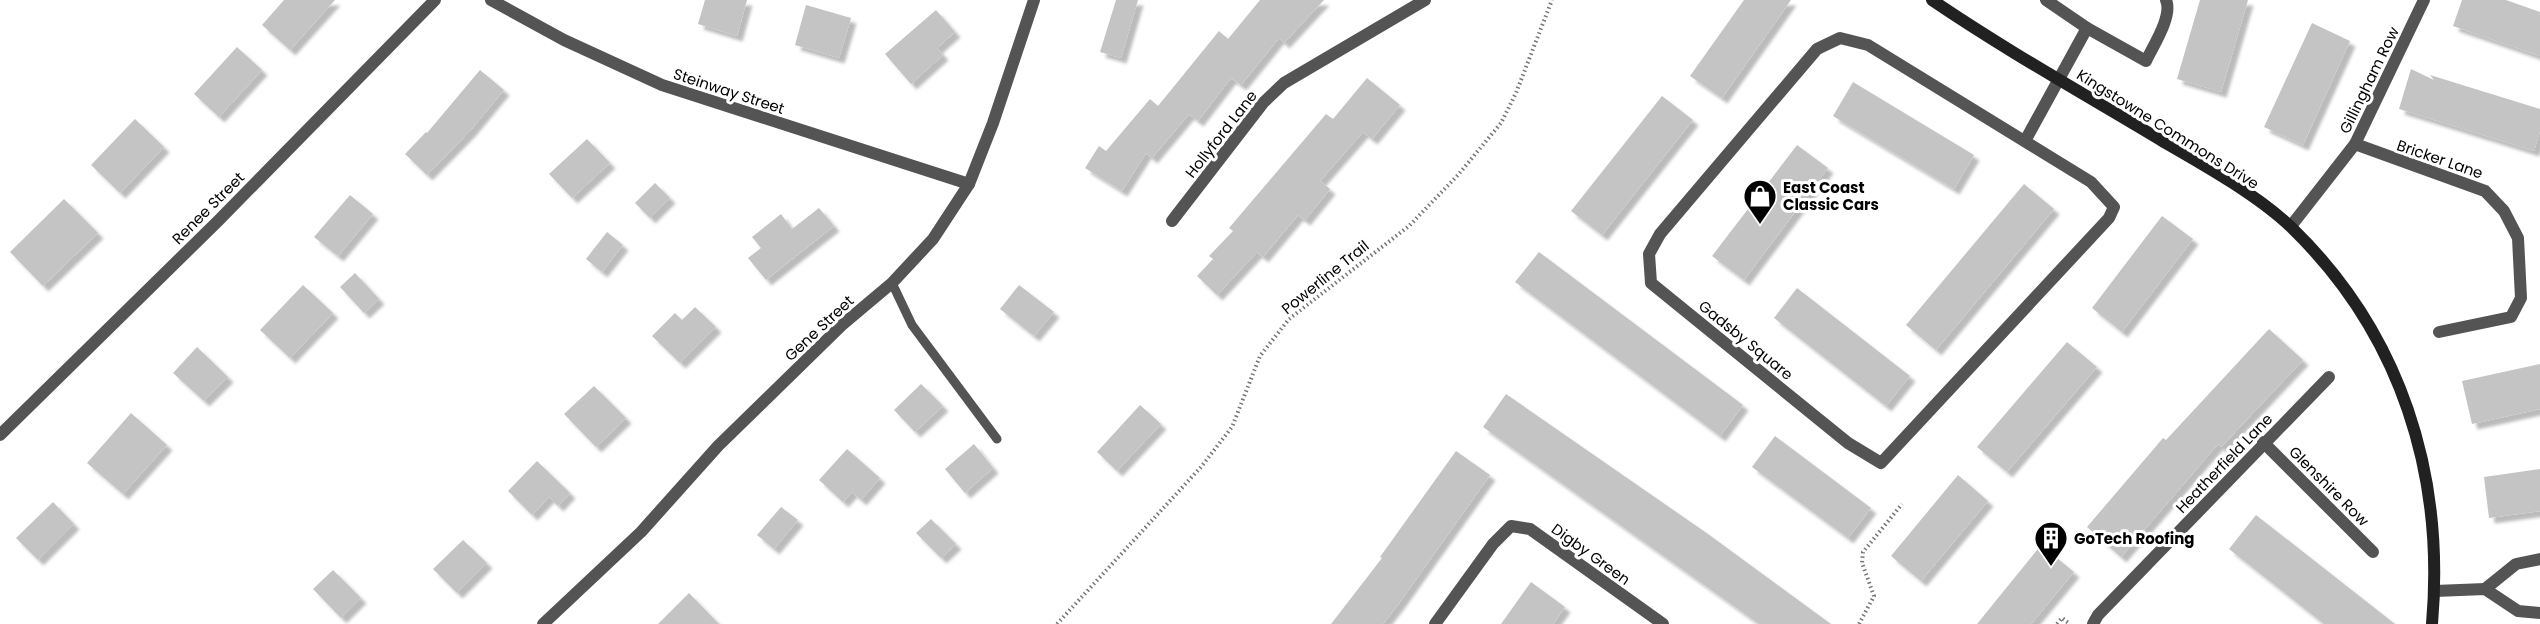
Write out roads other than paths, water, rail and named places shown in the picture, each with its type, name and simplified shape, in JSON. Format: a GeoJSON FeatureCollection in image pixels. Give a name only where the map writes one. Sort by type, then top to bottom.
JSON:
{"type":"FeatureCollection","features":[{"type":"Feature","properties":{"kind":"street","name":"Renee Street"},"geometry":{"type":"LineString","coordinates":[[0,435],[218,221],[435,0]]}},
{"type":"Feature","properties":{"kind":"street","name":"Steinway Street"},"geometry":{"type":"LineString","coordinates":[[491,0],[564,40],[662,85],[969,184]]}},
{"type":"Feature","properties":{"kind":"street","name":"Gene Street"},"geometry":{"type":"LineString","coordinates":[[543,624],[641,532],[718,446],[842,325],[892,283],[933,239],[969,184],[993,123],[1034,0]]}},
{"type":"Feature","properties":{"kind":"street","name":"Hollyford Lane"},"geometry":{"type":"LineString","coordinates":[[1172,221],[1263,103],[1284,83],[1425,0]]}},
{"type":"Feature","properties":{"kind":"street","name":"Kingstowne Commons Drive"},"geometry":{"type":"LineString","coordinates":[[1932,0],[1991,40],[2224,177],[2291,226],[2339,280],[2378,339],[2407,403],[2427,474],[2436,556],[2432,624]]}},
{"type":"Feature","properties":{"kind":"street"},"geometry":{"type":"LineString","coordinates":[[2046,0],[2087,28],[2146,61],[2165,19],[2168,4],[2166,0]]}},
{"type":"Feature","properties":{"kind":"street","name":"Gillingham Row"},"geometry":{"type":"LineString","coordinates":[[2291,226],[2355,144],[2424,0]]}},
{"type":"Feature","properties":{"kind":"street"},"geometry":{"type":"LineString","coordinates":[[2025,141],[2087,28]]}},
{"type":"Feature","properties":{"kind":"street","name":"Gadsby Square"},"geometry":{"type":"LineString","coordinates":[[1840,38],[1868,45],[2025,141],[2091,182],[2114,207],[2109,218],[1881,463],[1848,443],[1651,283],[1649,254],[1660,234],[1817,49],[1840,38]]}},
{"type":"Feature","properties":{"kind":"street","name":"Bricker Lane"},"geometry":{"type":"LineString","coordinates":[[2355,144],[2486,191],[2504,211],[2518,238],[2521,298],[2511,316],[2439,332]]}},
{"type":"Feature","properties":{"kind":"street","name":"Heatherfield Lane"},"geometry":{"type":"LineString","coordinates":[[2093,624],[2098,615],[2263,442],[2329,377]]}},
{"type":"Feature","properties":{"kind":"street","name":"Glenshire Row"},"geometry":{"type":"LineString","coordinates":[[2263,442],[2373,552]]}},
{"type":"Feature","properties":{"kind":"street","name":"Digby Green"},"geometry":{"type":"LineString","coordinates":[[1435,624],[1492,544],[1511,526],[1530,529],[1663,624]]}},
{"type":"Feature","properties":{"kind":"street"},"geometry":{"type":"LineString","coordinates":[[2486,589],[2516,564],[2540,559]]}},
{"type":"Feature","properties":{"kind":"street"},"geometry":{"type":"LineString","coordinates":[[2435,591],[2486,589],[2518,610],[2540,613]]}},
{"type":"Feature","properties":{"kind":"lane"},"geometry":{"type":"LineString","coordinates":[[892,283],[912,325],[997,439]]}},
{"type":"Feature","properties":{"kind":"place","name":"East Coast Classic Cars"},"geometry":{"type":"Point","coordinates":[1760,225]}},
{"type":"Feature","properties":{"kind":"place","name":"GoTech Roofing"},"geometry":{"type":"Point","coordinates":[2051,567]}}]}
